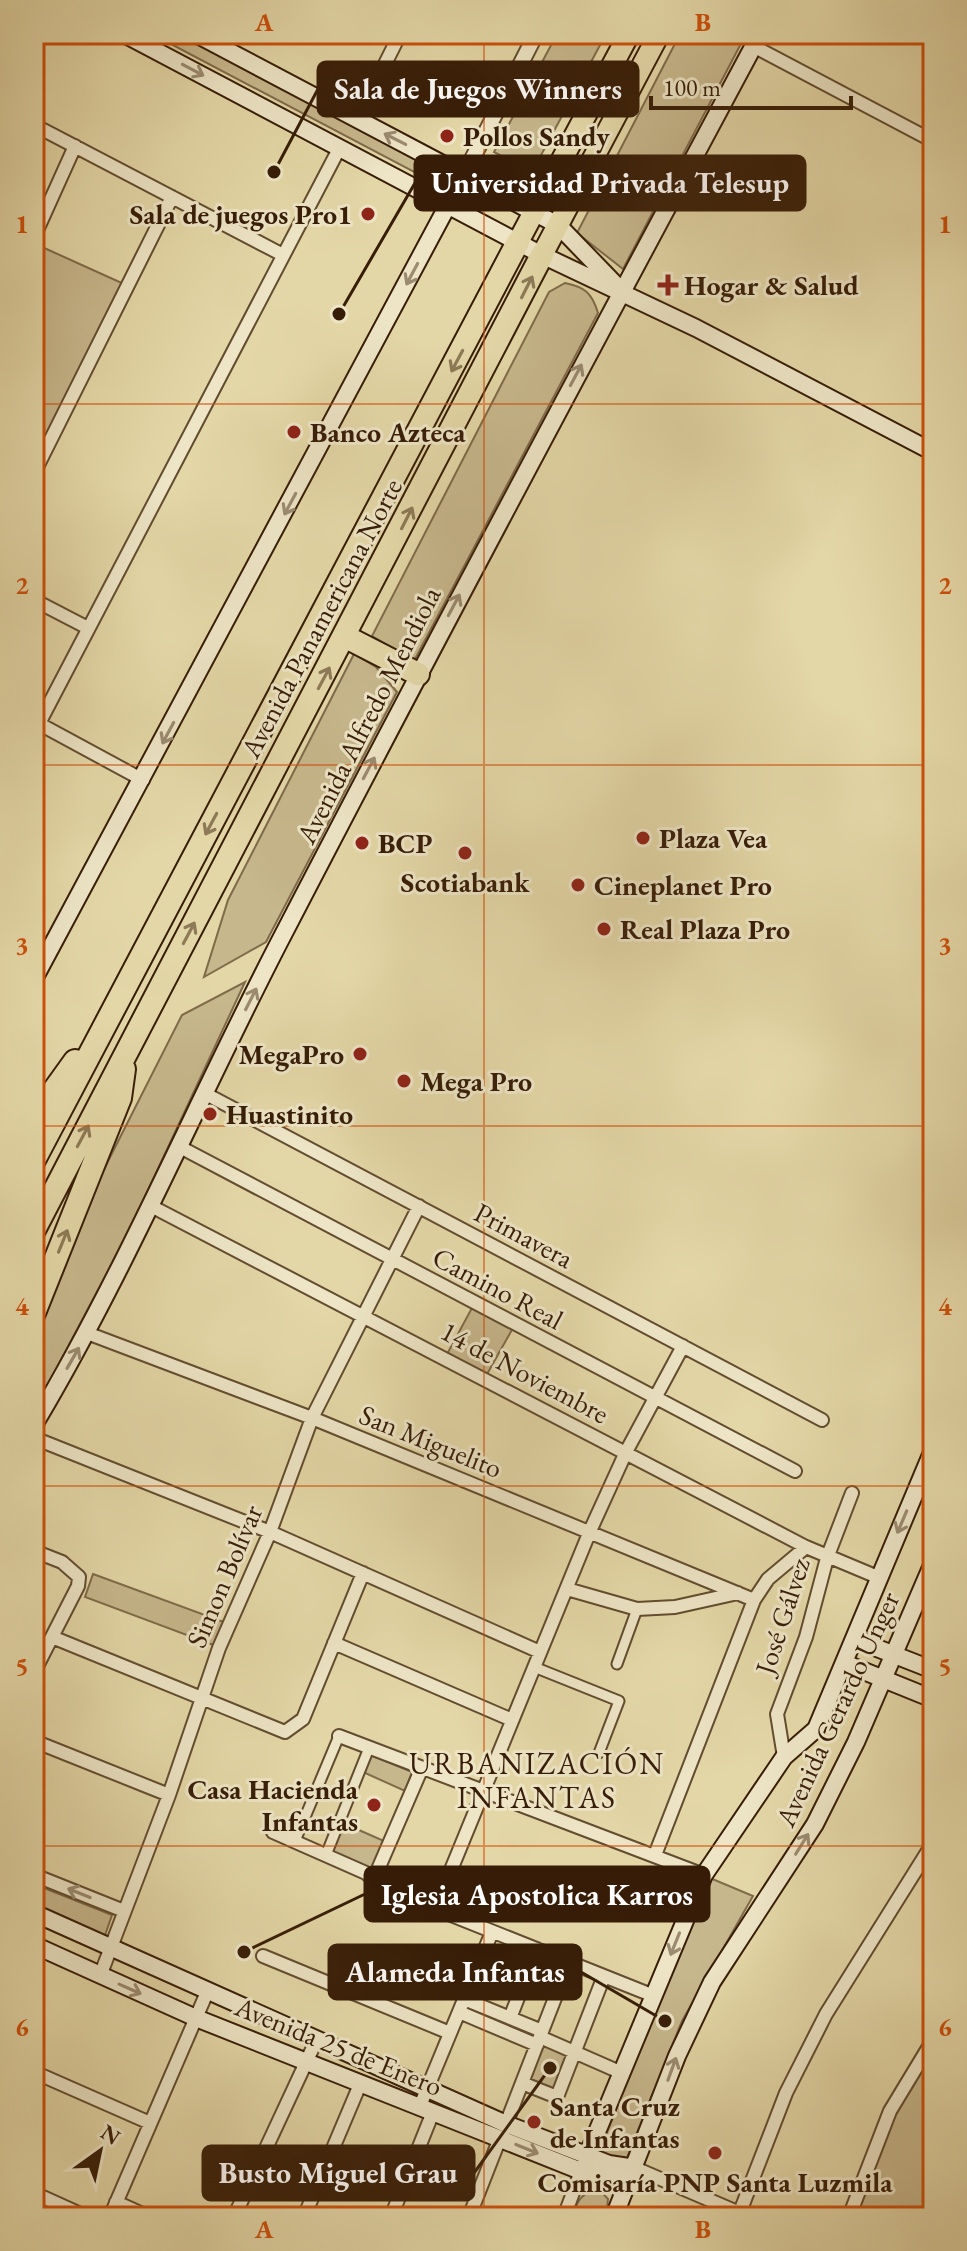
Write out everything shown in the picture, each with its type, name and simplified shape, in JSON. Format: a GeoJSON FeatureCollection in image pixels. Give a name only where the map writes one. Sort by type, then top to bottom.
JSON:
{"type":"FeatureCollection","features":[{"type":"Feature","properties":{"kind":"highway","name":"Avenida Panamericana Norte"},"geometry":{"type":"LineString","coordinates":[[34,1160],[629,34]]}},
{"type":"Feature","properties":{"kind":"highway","name":"Avenida Panamericana Norte"},"geometry":{"type":"LineString","coordinates":[[34,1230],[659,34]]}},
{"type":"Feature","properties":{"kind":"highway"},"geometry":{"type":"LineString","coordinates":[[346,637],[418,674]]}},
{"type":"Feature","properties":{"kind":"highway"},"geometry":{"type":"LineString","coordinates":[[34,1118],[59,1080],[106,1023]]}},
{"type":"Feature","properties":{"kind":"highway"},"geometry":{"type":"LineString","coordinates":[[34,1313],[120,1098],[127,1052]]}},
{"type":"Feature","properties":{"kind":"main road"},"geometry":{"type":"LineString","coordinates":[[124,34],[542,255],[621,290],[933,452]]}},
{"type":"Feature","properties":{"kind":"main road"},"geometry":{"type":"LineString","coordinates":[[196,34],[558,225],[621,290]]}},
{"type":"Feature","properties":{"kind":"main road","name":"Avenida Alfredo Mendiola"},"geometry":{"type":"LineString","coordinates":[[34,1425],[87,1333],[204,1093],[418,674],[756,40]]}},
{"type":"Feature","properties":{"kind":"main road"},"geometry":{"type":"LineString","coordinates":[[34,979],[464,175]]}},
{"type":"Feature","properties":{"kind":"main road"},"geometry":{"type":"LineString","coordinates":[[584,2164],[704,1875],[784,1757],[816,1729],[933,1450]]}},
{"type":"Feature","properties":{"kind":"main road","name":"Avenida Gerardo Unger"},"geometry":{"type":"LineString","coordinates":[[614,2217],[677,2056],[712,1982],[815,1824],[884,1679],[933,1563]]}},
{"type":"Feature","properties":{"kind":"main road"},"geometry":{"type":"LineString","coordinates":[[854,1639],[933,1670]]}},
{"type":"Feature","properties":{"kind":"main road"},"geometry":{"type":"LineString","coordinates":[[844,1663],[933,1699]]}},
{"type":"Feature","properties":{"kind":"main road","name":"Avenida 25 de Enero"},"geometry":{"type":"LineString","coordinates":[[34,1913],[427,2088],[503,2131]]}},
{"type":"Feature","properties":{"kind":"main road","name":"Avenida 25 de Enero"},"geometry":{"type":"LineString","coordinates":[[34,1945],[196,2018],[426,2109],[503,2131],[584,2164],[632,2176]]}},
{"type":"Feature","properties":{"kind":"street"},"geometry":{"type":"LineString","coordinates":[[357,120],[400,34]]}},
{"type":"Feature","properties":{"kind":"street"},"geometry":{"type":"LineString","coordinates":[[464,175],[536,34]]}},
{"type":"Feature","properties":{"kind":"street"},"geometry":{"type":"LineString","coordinates":[[756,40],[933,141]]}},
{"type":"Feature","properties":{"kind":"street"},"geometry":{"type":"LineString","coordinates":[[34,125],[283,255]]}},
{"type":"Feature","properties":{"kind":"street"},"geometry":{"type":"LineString","coordinates":[[34,237],[75,146]]}},
{"type":"Feature","properties":{"kind":"street"},"geometry":{"type":"LineString","coordinates":[[143,780],[36,726],[340,147]]}},
{"type":"Feature","properties":{"kind":"street"},"geometry":{"type":"LineString","coordinates":[[34,473],[172,197]]}},
{"type":"Feature","properties":{"kind":"street"},"geometry":{"type":"LineString","coordinates":[[34,600],[88,628]]}},
{"type":"Feature","properties":{"kind":"street","name":"Primavera"},"geometry":{"type":"LineString","coordinates":[[204,1093],[822,1420]]}},
{"type":"Feature","properties":{"kind":"street","name":"Camino Real"},"geometry":{"type":"LineString","coordinates":[[178,1146],[795,1471]]}},
{"type":"Feature","properties":{"kind":"street","name":"14 de Noviembre"},"geometry":{"type":"LineString","coordinates":[[149,1205],[827,1558],[880,1578]]}},
{"type":"Feature","properties":{"kind":"street","name":"Simon Bolívar"},"geometry":{"type":"LineString","coordinates":[[100,1976],[169,1795],[219,1648],[270,1532],[312,1418],[419,1206]]}},
{"type":"Feature","properties":{"kind":"street","name":"San Miguelito"},"geometry":{"type":"LineString","coordinates":[[87,1333],[312,1418],[754,1600]]}},
{"type":"Feature","properties":{"kind":"street"},"geometry":{"type":"LineString","coordinates":[[435,1909],[590,1531],[626,1452],[683,1346]]}},
{"type":"Feature","properties":{"kind":"street"},"geometry":{"type":"LineString","coordinates":[[34,1438],[270,1532],[540,1652]]}},
{"type":"Feature","properties":{"kind":"street","name":"José Gálvez"},"geometry":{"type":"LineString","coordinates":[[784,1757],[777,1714],[806,1637],[827,1558],[852,1493]]}},
{"type":"Feature","properties":{"kind":"street"},"geometry":{"type":"LineString","coordinates":[[655,1855],[754,1600],[768,1579],[806,1547]]}},
{"type":"Feature","properties":{"kind":"street"},"geometry":{"type":"LineString","coordinates":[[34,1551],[62,1562],[79,1577],[78,1586],[34,1672]]}},
{"type":"Feature","properties":{"kind":"street"},"geometry":{"type":"LineString","coordinates":[[52,1637],[285,1732],[303,1719],[363,1573]]}},
{"type":"Feature","properties":{"kind":"street"},"geometry":{"type":"LineString","coordinates":[[567,1589],[637,1609],[675,1607],[738,1593]]}},
{"type":"Feature","properties":{"kind":"street"},"geometry":{"type":"LineString","coordinates":[[617,1664],[637,1609]]}},
{"type":"Feature","properties":{"kind":"street"},"geometry":{"type":"LineString","coordinates":[[334,1643],[512,1720]]}},
{"type":"Feature","properties":{"kind":"street"},"geometry":{"type":"LineString","coordinates":[[534,1667],[619,1701],[599,1753]]}},
{"type":"Feature","properties":{"kind":"street"},"geometry":{"type":"LineString","coordinates":[[295,1841],[339,1736],[421,1770],[704,1875]]}},
{"type":"Feature","properties":{"kind":"street"},"geometry":{"type":"LineString","coordinates":[[34,1741],[169,1795]]}},
{"type":"Feature","properties":{"kind":"street"},"geometry":{"type":"LineString","coordinates":[[326,1855],[369,1748]]}},
{"type":"Feature","properties":{"kind":"street"},"geometry":{"type":"LineString","coordinates":[[373,1881],[421,1770]]}},
{"type":"Feature","properties":{"kind":"street"},"geometry":{"type":"LineString","coordinates":[[273,1832],[366,1873],[381,1887],[654,1996]]}},
{"type":"Feature","properties":{"kind":"street"},"geometry":{"type":"LineString","coordinates":[[632,2176],[744,2215],[786,2093],[826,2014],[933,1843]]}},
{"type":"Feature","properties":{"kind":"street"},"geometry":{"type":"LineString","coordinates":[[34,1875],[124,1911]]}},
{"type":"Feature","properties":{"kind":"street"},"geometry":{"type":"LineString","coordinates":[[391,2217],[426,2109],[427,2088],[492,1932]]}},
{"type":"Feature","properties":{"kind":"street"},"geometry":{"type":"LineString","coordinates":[[510,2018],[537,1949]]}},
{"type":"Feature","properties":{"kind":"street"},"geometry":{"type":"LineString","coordinates":[[263,1956],[450,2033]]}},
{"type":"Feature","properties":{"kind":"street"},"geometry":{"type":"LineString","coordinates":[[469,2217],[569,1962]]}},
{"type":"Feature","properties":{"kind":"street"},"geometry":{"type":"LineString","coordinates":[[522,2083],[557,2097],[604,1976]]}},
{"type":"Feature","properties":{"kind":"street"},"geometry":{"type":"LineString","coordinates":[[110,2217],[208,1990]]}},
{"type":"Feature","properties":{"kind":"street"},"geometry":{"type":"LineString","coordinates":[[464,1999],[510,2018],[539,2038]]}},
{"type":"Feature","properties":{"kind":"street"},"geometry":{"type":"LineString","coordinates":[[459,2012],[539,2038],[622,2073]]}},
{"type":"Feature","properties":{"kind":"street"},"geometry":{"type":"LineString","coordinates":[[849,2217],[890,2111],[933,2040]]}},
{"type":"Feature","properties":{"kind":"street"},"geometry":{"type":"LineString","coordinates":[[234,2217],[316,2041]]}},
{"type":"Feature","properties":{"kind":"street"},"geometry":{"type":"LineString","coordinates":[[34,2072],[150,2123]]}},
{"type":"Feature","properties":{"kind":"street"},"geometry":{"type":"LineString","coordinates":[[304,2217],[361,2082]]}},
{"type":"Feature","properties":{"kind":"street"},"geometry":{"type":"LineString","coordinates":[[564,2217],[584,2164]]}},
{"type":"Feature","properties":{"kind":"street"},"geometry":{"type":"LineString","coordinates":[[34,2193],[87,2217]]}},
{"type":"Feature","properties":{"kind":"street"},"geometry":{"type":"LineString","coordinates":[[116,2202],[149,2217]]}},
{"type":"Feature","properties":{"kind":"shaded area"},"geometry":{"type":"Polygon","coordinates":[[[152,34],[180,34],[441,172],[435,183],[152,34]]]}},
{"type":"Feature","properties":{"kind":"shaded area"},"geometry":{"type":"Polygon","coordinates":[[[557,34],[606,34],[532,172],[494,152],[557,34]]]}},
{"type":"Feature","properties":{"kind":"shaded area"},"geometry":{"type":"Polygon","coordinates":[[[680,34],[746,34],[623,269],[577,233],[680,34]]]}},
{"type":"Feature","properties":{"kind":"shaded area"},"geometry":{"type":"Polygon","coordinates":[[[42,247],[124,284],[34,459],[34,265],[42,247]]]}},
{"type":"Feature","properties":{"kind":"shaded area"},"geometry":{"type":"Polygon","coordinates":[[[565,283],[587,292],[598,313],[414,661],[372,636],[549,292],[565,283]]]}},
{"type":"Feature","properties":{"kind":"shaded area"},"geometry":{"type":"Polygon","coordinates":[[[354,654],[376,667],[397,692],[266,942],[204,977],[228,900],[354,654]]]}},
{"type":"Feature","properties":{"kind":"shaded area"},"geometry":{"type":"Polygon","coordinates":[[[245,982],[129,1231],[34,1411],[34,1343],[96,1185],[182,1015],[245,982]]]}},
{"type":"Feature","properties":{"kind":"shaded area"},"geometry":{"type":"Polygon","coordinates":[[[473,1306],[513,1328],[486,1376],[447,1354],[473,1306]]]}},
{"type":"Feature","properties":{"kind":"shaded area"},"geometry":{"type":"Polygon","coordinates":[[[93,1574],[224,1622],[216,1646],[85,1597],[93,1574]]]}},
{"type":"Feature","properties":{"kind":"shaded area"},"geometry":{"type":"Polygon","coordinates":[[[371,1755],[412,1772],[405,1791],[363,1772],[371,1755]]]}},
{"type":"Feature","properties":{"kind":"shaded area"},"geometry":{"type":"Polygon","coordinates":[[[343,1823],[384,1841],[371,1871],[331,1853],[343,1823]]]}},
{"type":"Feature","properties":{"kind":"shaded area"},"geometry":{"type":"Polygon","coordinates":[[[710,1878],[753,1896],[682,2021],[626,2160],[609,2164],[600,2149],[710,1878]]]}},
{"type":"Feature","properties":{"kind":"shaded area"},"geometry":{"type":"Polygon","coordinates":[[[34,1884],[112,1915],[103,1941],[34,1910],[34,1884]]]}},
{"type":"Feature","properties":{"kind":"shaded area"},"geometry":{"type":"Polygon","coordinates":[[[541,2043],[572,2056],[557,2097],[525,2085],[541,2043]]]}},
{"type":"Feature","properties":{"kind":"shaded area"},"geometry":{"type":"Polygon","coordinates":[[[927,2060],[933,2062],[933,2217],[858,2217],[855,2215],[894,2114],[927,2060]]]}},
{"type":"Feature","properties":{"kind":"shaded area"},"geometry":{"type":"Polygon","coordinates":[[[599,2189],[608,2199],[606,2217],[571,2217],[581,2198],[599,2189]]]}},
{"type":"Feature","properties":{"kind":"place","name":"Pollos Sandy"},"geometry":{"type":"Point","coordinates":[447,136]}},
{"type":"Feature","properties":{"kind":"place","name":"Sala de Juegos Winners"},"geometry":{"type":"Point","coordinates":[274,172]}},
{"type":"Feature","properties":{"kind":"place","name":"Sala de juegos Pro1"},"geometry":{"type":"Point","coordinates":[368,214]}},
{"type":"Feature","properties":{"kind":"place","name":"Hogar & Salud"},"geometry":{"type":"Point","coordinates":[668,285]}},
{"type":"Feature","properties":{"kind":"place","name":"Universidad Privada Telesup"},"geometry":{"type":"Point","coordinates":[339,314]}},
{"type":"Feature","properties":{"kind":"place","name":"Banco Azteca"},"geometry":{"type":"Point","coordinates":[294,432]}},
{"type":"Feature","properties":{"kind":"place","name":"Plaza Vea"},"geometry":{"type":"Point","coordinates":[643,838]}},
{"type":"Feature","properties":{"kind":"place","name":"BCP"},"geometry":{"type":"Point","coordinates":[362,843]}},
{"type":"Feature","properties":{"kind":"place","name":"Scotiabank"},"geometry":{"type":"Point","coordinates":[465,853]}},
{"type":"Feature","properties":{"kind":"place","name":"Cineplanet Pro"},"geometry":{"type":"Point","coordinates":[578,885]}},
{"type":"Feature","properties":{"kind":"place","name":"Real Plaza Pro"},"geometry":{"type":"Point","coordinates":[604,929]}},
{"type":"Feature","properties":{"kind":"place","name":"MegaPro"},"geometry":{"type":"Point","coordinates":[360,1054]}},
{"type":"Feature","properties":{"kind":"place","name":"Mega Pro"},"geometry":{"type":"Point","coordinates":[404,1081]}},
{"type":"Feature","properties":{"kind":"place","name":"Huastinito"},"geometry":{"type":"Point","coordinates":[210,1114]}},
{"type":"Feature","properties":{"kind":"place","name":"Casa Hacienda Infantas"},"geometry":{"type":"Point","coordinates":[374,1805]}},
{"type":"Feature","properties":{"kind":"place","name":"Iglesia Apostolica Karros"},"geometry":{"type":"Point","coordinates":[244,1952]}},
{"type":"Feature","properties":{"kind":"place","name":"Alameda Infantas"},"geometry":{"type":"Point","coordinates":[665,2021]}},
{"type":"Feature","properties":{"kind":"place","name":"Busto Miguel Grau"},"geometry":{"type":"Point","coordinates":[550,2068]}},
{"type":"Feature","properties":{"kind":"place","name":"Santa Cruz de Infantas"},"geometry":{"type":"Point","coordinates":[534,2122]}},
{"type":"Feature","properties":{"kind":"place","name":"Comisaría PNP Santa Luzmila"},"geometry":{"type":"Point","coordinates":[715,2153]}},
{"type":"Feature","properties":{"kind":"district","name":"URBANIZACIÓN INFANTAS"},"geometry":{"type":"Point","coordinates":[537,1780]}}]}
